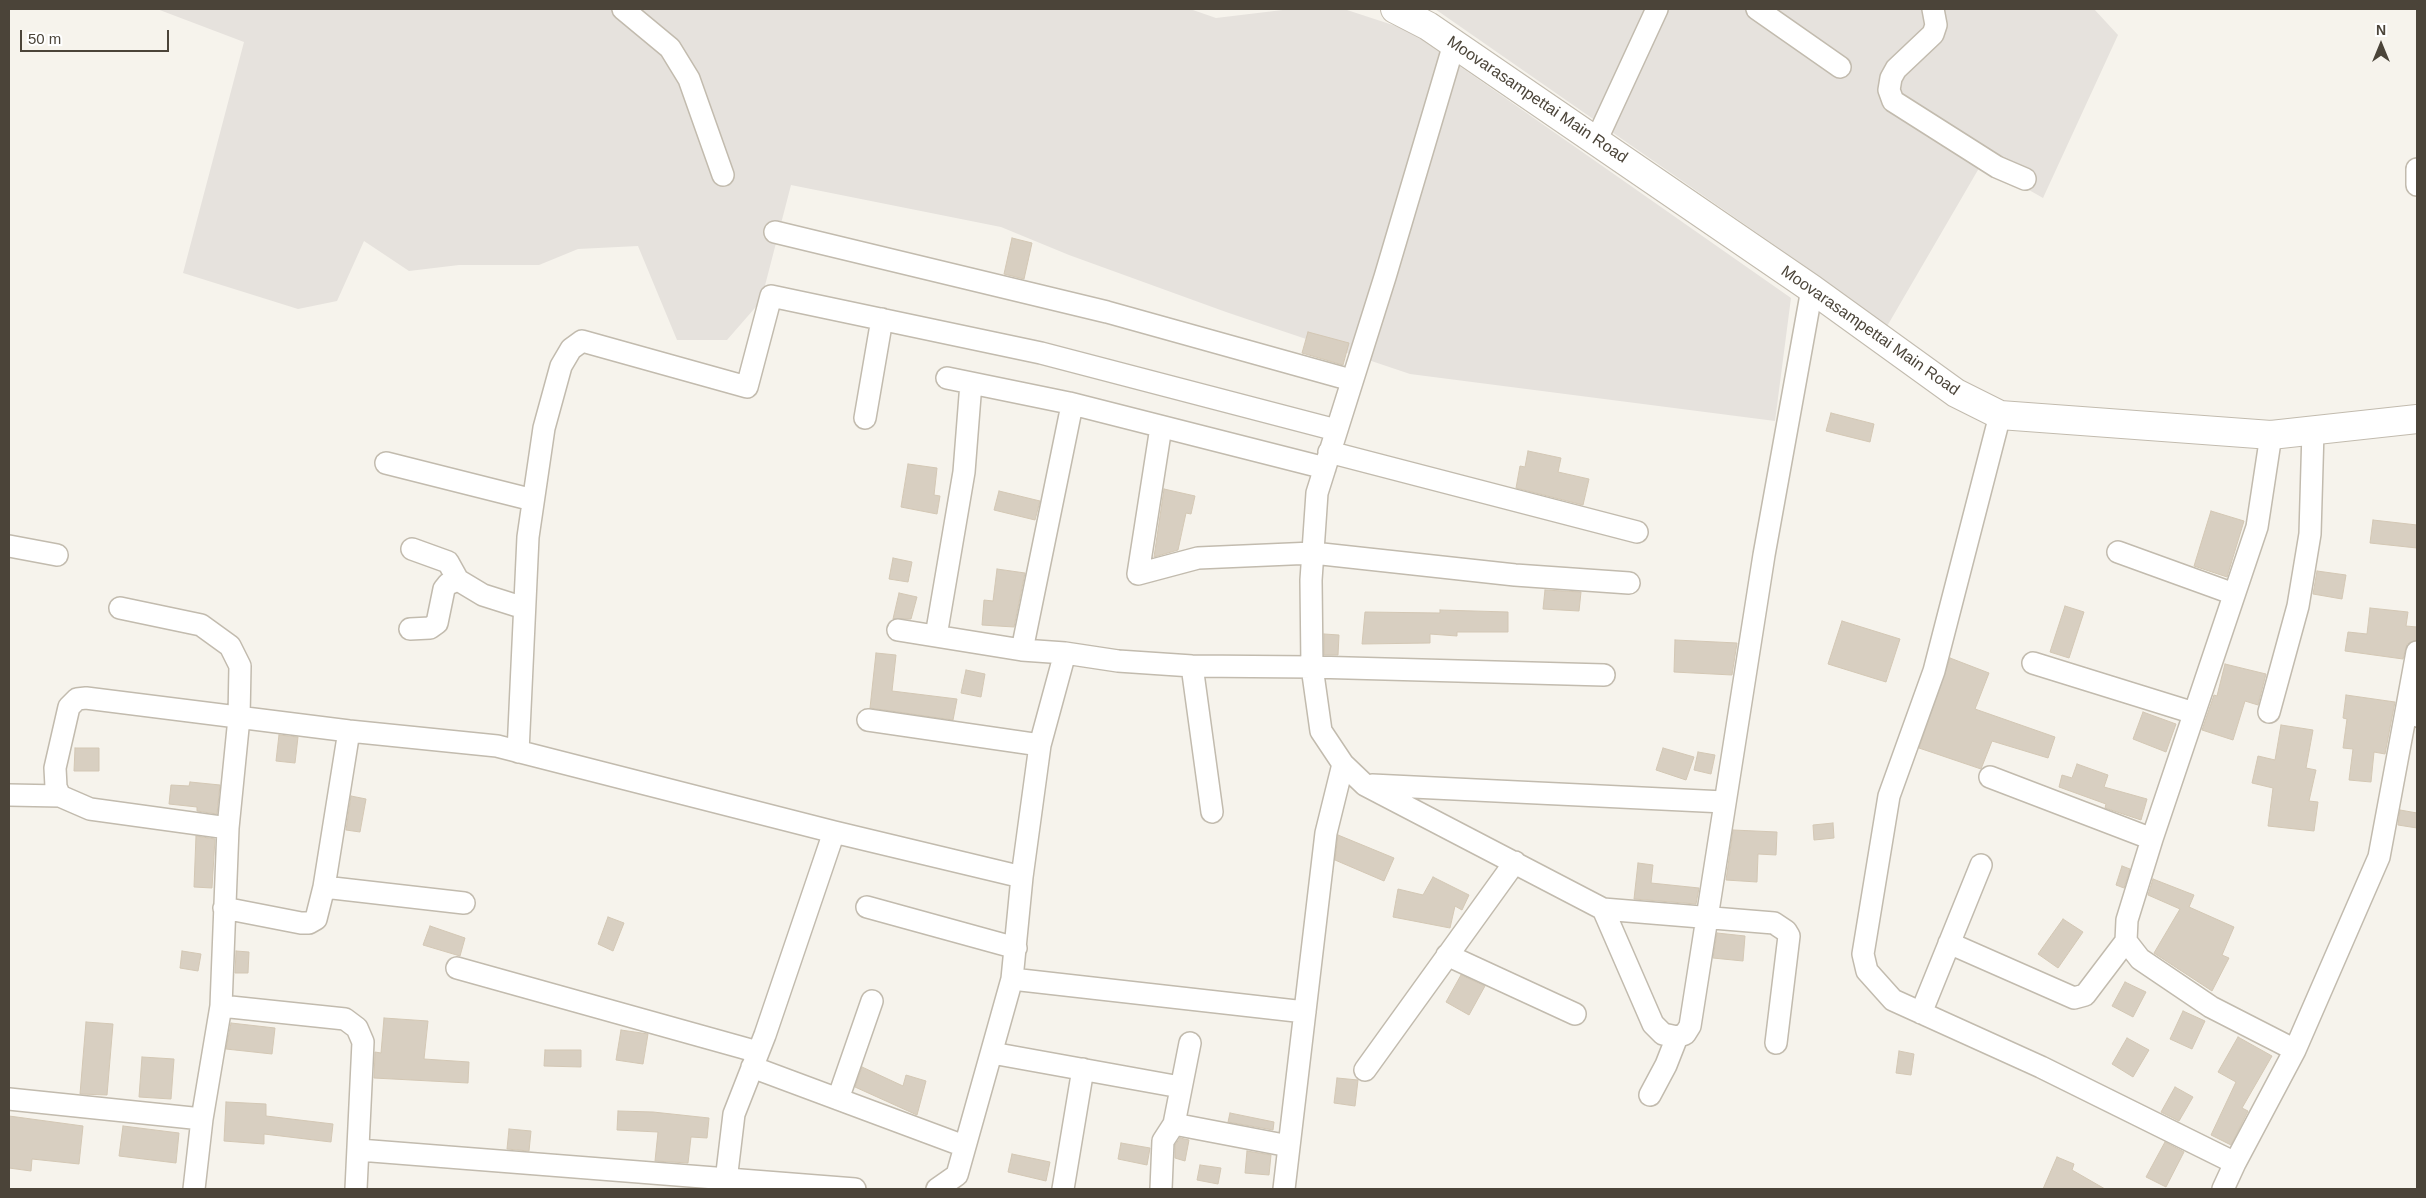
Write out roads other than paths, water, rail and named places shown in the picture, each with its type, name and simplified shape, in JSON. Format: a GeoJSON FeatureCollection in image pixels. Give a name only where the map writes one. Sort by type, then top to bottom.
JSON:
{"type":"FeatureCollection","features":[{"type":"Feature","properties":{"kind":"street"},"geometry":{"type":"LineString","coordinates":[[623,9],[670,48],[689,79],[723,176]]}},
{"type":"Feature","properties":{"kind":"street","name":"Moovarasampettai Main Road"},"geometry":{"type":"LineString","coordinates":[[1395,9],[1428,26],[1812,289],[1956,393],[2000,415],[2271,435],[2417,419]]}},
{"type":"Feature","properties":{"kind":"street"},"geometry":{"type":"LineString","coordinates":[[1596,141],[1656,9]]}},
{"type":"Feature","properties":{"kind":"street"},"geometry":{"type":"LineString","coordinates":[[1756,9],[1840,66]]}},
{"type":"Feature","properties":{"kind":"street"},"geometry":{"type":"LineString","coordinates":[[1933,9],[1936,25],[1933,34],[1896,69],[1890,78],[1889,90],[1893,101],[1997,167],[2026,179]]}},
{"type":"Feature","properties":{"kind":"street"},"geometry":{"type":"LineString","coordinates":[[1454,44],[1385,276],[1316,493],[1313,553],[1312,667],[1321,731],[1343,764],[1365,785],[1603,908],[1774,923],[1786,931],[1788,936],[1776,1044]]}},
{"type":"Feature","properties":{"kind":"street"},"geometry":{"type":"LineString","coordinates":[[2417,169],[2417,185]]}},
{"type":"Feature","properties":{"kind":"street"},"geometry":{"type":"LineString","coordinates":[[775,232],[1107,312],[1351,380]]}},
{"type":"Feature","properties":{"kind":"street"},"geometry":{"type":"LineString","coordinates":[[1603,908],[1653,1024],[1663,1034],[1677,1037],[1685,1034],[1690,1026],[1705,918],[1764,555],[1812,289]]}},
{"type":"Feature","properties":{"kind":"street"},"geometry":{"type":"LineString","coordinates":[[518,752],[528,537],[544,428],[561,366],[570,349],[582,341],[747,388],[771,296],[1040,353],[1336,430]]}},
{"type":"Feature","properties":{"kind":"street"},"geometry":{"type":"LineString","coordinates":[[865,418],[882,319]]}},
{"type":"Feature","properties":{"kind":"street"},"geometry":{"type":"LineString","coordinates":[[947,378],[1072,405],[1161,427],[1327,460],[1637,532]]}},
{"type":"Feature","properties":{"kind":"street"},"geometry":{"type":"LineString","coordinates":[[936,636],[964,472],[971,383]]}},
{"type":"Feature","properties":{"kind":"street"},"geometry":{"type":"LineString","coordinates":[[1022,650],[1072,405]]}},
{"type":"Feature","properties":{"kind":"street"},"geometry":{"type":"LineString","coordinates":[[2000,415],[1934,671],[1889,796],[1863,954],[1867,971],[1893,1000],[2041,1068],[2235,1163]]}},
{"type":"Feature","properties":{"kind":"street"},"geometry":{"type":"LineString","coordinates":[[1161,427],[1138,574],[1198,558],[1313,553],[1515,575],[1629,583]]}},
{"type":"Feature","properties":{"kind":"street"},"geometry":{"type":"LineString","coordinates":[[2269,712],[2298,606],[2310,534],[2313,431]]}},
{"type":"Feature","properties":{"kind":"street"},"geometry":{"type":"LineString","coordinates":[[1949,943],[2074,998],[2085,995],[2126,941],[2127,920],[2152,839],[2257,527],[2271,435]]}},
{"type":"Feature","properties":{"kind":"street"},"geometry":{"type":"LineString","coordinates":[[386,464],[533,500]]}},
{"type":"Feature","properties":{"kind":"street"},"geometry":{"type":"LineString","coordinates":[[9,546],[57,555]]}},
{"type":"Feature","properties":{"kind":"street"},"geometry":{"type":"LineString","coordinates":[[412,549],[448,562],[458,580],[483,595],[524,608]]}},
{"type":"Feature","properties":{"kind":"street"},"geometry":{"type":"LineString","coordinates":[[2118,552],[2234,594]]}},
{"type":"Feature","properties":{"kind":"street"},"geometry":{"type":"LineString","coordinates":[[410,629],[430,628],[436,624],[444,589],[448,584],[458,580]]}},
{"type":"Feature","properties":{"kind":"street"},"geometry":{"type":"LineString","coordinates":[[120,608],[201,625],[230,646],[240,666],[239,718],[228,828],[221,1006],[202,1119],[194,1189]]}},
{"type":"Feature","properties":{"kind":"street"},"geometry":{"type":"LineString","coordinates":[[898,630],[1022,650],[1065,653],[1118,661],[1192,666],[1312,667],[1604,675]]}},
{"type":"Feature","properties":{"kind":"street"},"geometry":{"type":"LineString","coordinates":[[2223,1189],[2295,1050],[2379,856],[2412,714],[2417,652]]}},
{"type":"Feature","properties":{"kind":"street"},"geometry":{"type":"LineString","coordinates":[[937,1189],[957,1175],[1012,979],[1022,877],[1040,745],[1065,653]]}},
{"type":"Feature","properties":{"kind":"street"},"geometry":{"type":"LineString","coordinates":[[2032,663],[2194,713]]}},
{"type":"Feature","properties":{"kind":"street"},"geometry":{"type":"LineString","coordinates":[[1192,666],[1212,812]]}},
{"type":"Feature","properties":{"kind":"street"},"geometry":{"type":"LineString","coordinates":[[60,796],[56,787],[55,768],[68,707],[77,699],[86,698],[349,731],[497,746],[834,832],[1022,877]]}},
{"type":"Feature","properties":{"kind":"street"},"geometry":{"type":"LineString","coordinates":[[868,720],[1040,745]]}},
{"type":"Feature","properties":{"kind":"street"},"geometry":{"type":"LineString","coordinates":[[224,908],[309,923],[316,919],[324,887],[349,731]]}},
{"type":"Feature","properties":{"kind":"street"},"geometry":{"type":"LineString","coordinates":[[1284,1189],[1326,833],[1343,764]]}},
{"type":"Feature","properties":{"kind":"street"},"geometry":{"type":"LineString","coordinates":[[1990,777],[2152,839]]}},
{"type":"Feature","properties":{"kind":"street"},"geometry":{"type":"LineString","coordinates":[[1365,785],[1724,802]]}},
{"type":"Feature","properties":{"kind":"street"},"geometry":{"type":"LineString","coordinates":[[9,795],[60,796],[90,809],[228,828]]}},
{"type":"Feature","properties":{"kind":"street"},"geometry":{"type":"LineString","coordinates":[[726,1184],[734,1114],[755,1060],[834,832]]}},
{"type":"Feature","properties":{"kind":"street"},"geometry":{"type":"LineString","coordinates":[[1365,1070],[1515,862]]}},
{"type":"Feature","properties":{"kind":"street"},"geometry":{"type":"LineString","coordinates":[[1920,1012],[1981,865]]}},
{"type":"Feature","properties":{"kind":"street"},"geometry":{"type":"LineString","coordinates":[[324,887],[464,903]]}},
{"type":"Feature","properties":{"kind":"street"},"geometry":{"type":"LineString","coordinates":[[867,906],[1016,948]]}},
{"type":"Feature","properties":{"kind":"street"},"geometry":{"type":"LineString","coordinates":[[2126,941],[2140,958],[2211,1007],[2295,1050]]}},
{"type":"Feature","properties":{"kind":"street"},"geometry":{"type":"LineString","coordinates":[[1447,955],[1575,1014]]}},
{"type":"Feature","properties":{"kind":"street"},"geometry":{"type":"LineString","coordinates":[[457,968],[755,1060],[838,1099],[964,1146]]}},
{"type":"Feature","properties":{"kind":"street"},"geometry":{"type":"LineString","coordinates":[[1012,979],[1305,1012]]}},
{"type":"Feature","properties":{"kind":"street"},"geometry":{"type":"LineString","coordinates":[[838,1099],[872,1001]]}},
{"type":"Feature","properties":{"kind":"street"},"geometry":{"type":"LineString","coordinates":[[221,1006],[344,1019],[358,1028],[363,1042],[356,1189]]}},
{"type":"Feature","properties":{"kind":"street"},"geometry":{"type":"LineString","coordinates":[[1650,1095],[1666,1065],[1677,1037]]}},
{"type":"Feature","properties":{"kind":"street"},"geometry":{"type":"LineString","coordinates":[[1160,1189],[1163,1141],[1174,1124],[1190,1043]]}},
{"type":"Feature","properties":{"kind":"street"},"geometry":{"type":"LineString","coordinates":[[992,1053],[1180,1087]]}},
{"type":"Feature","properties":{"kind":"street"},"geometry":{"type":"LineString","coordinates":[[1063,1189],[1084,1070]]}},
{"type":"Feature","properties":{"kind":"street"},"geometry":{"type":"LineString","coordinates":[[9,1099],[202,1119]]}},
{"type":"Feature","properties":{"kind":"street"},"geometry":{"type":"LineString","coordinates":[[1174,1124],[1289,1146]]}},
{"type":"Feature","properties":{"kind":"street"},"geometry":{"type":"LineString","coordinates":[[359,1150],[726,1184],[855,1189]]}}]}
